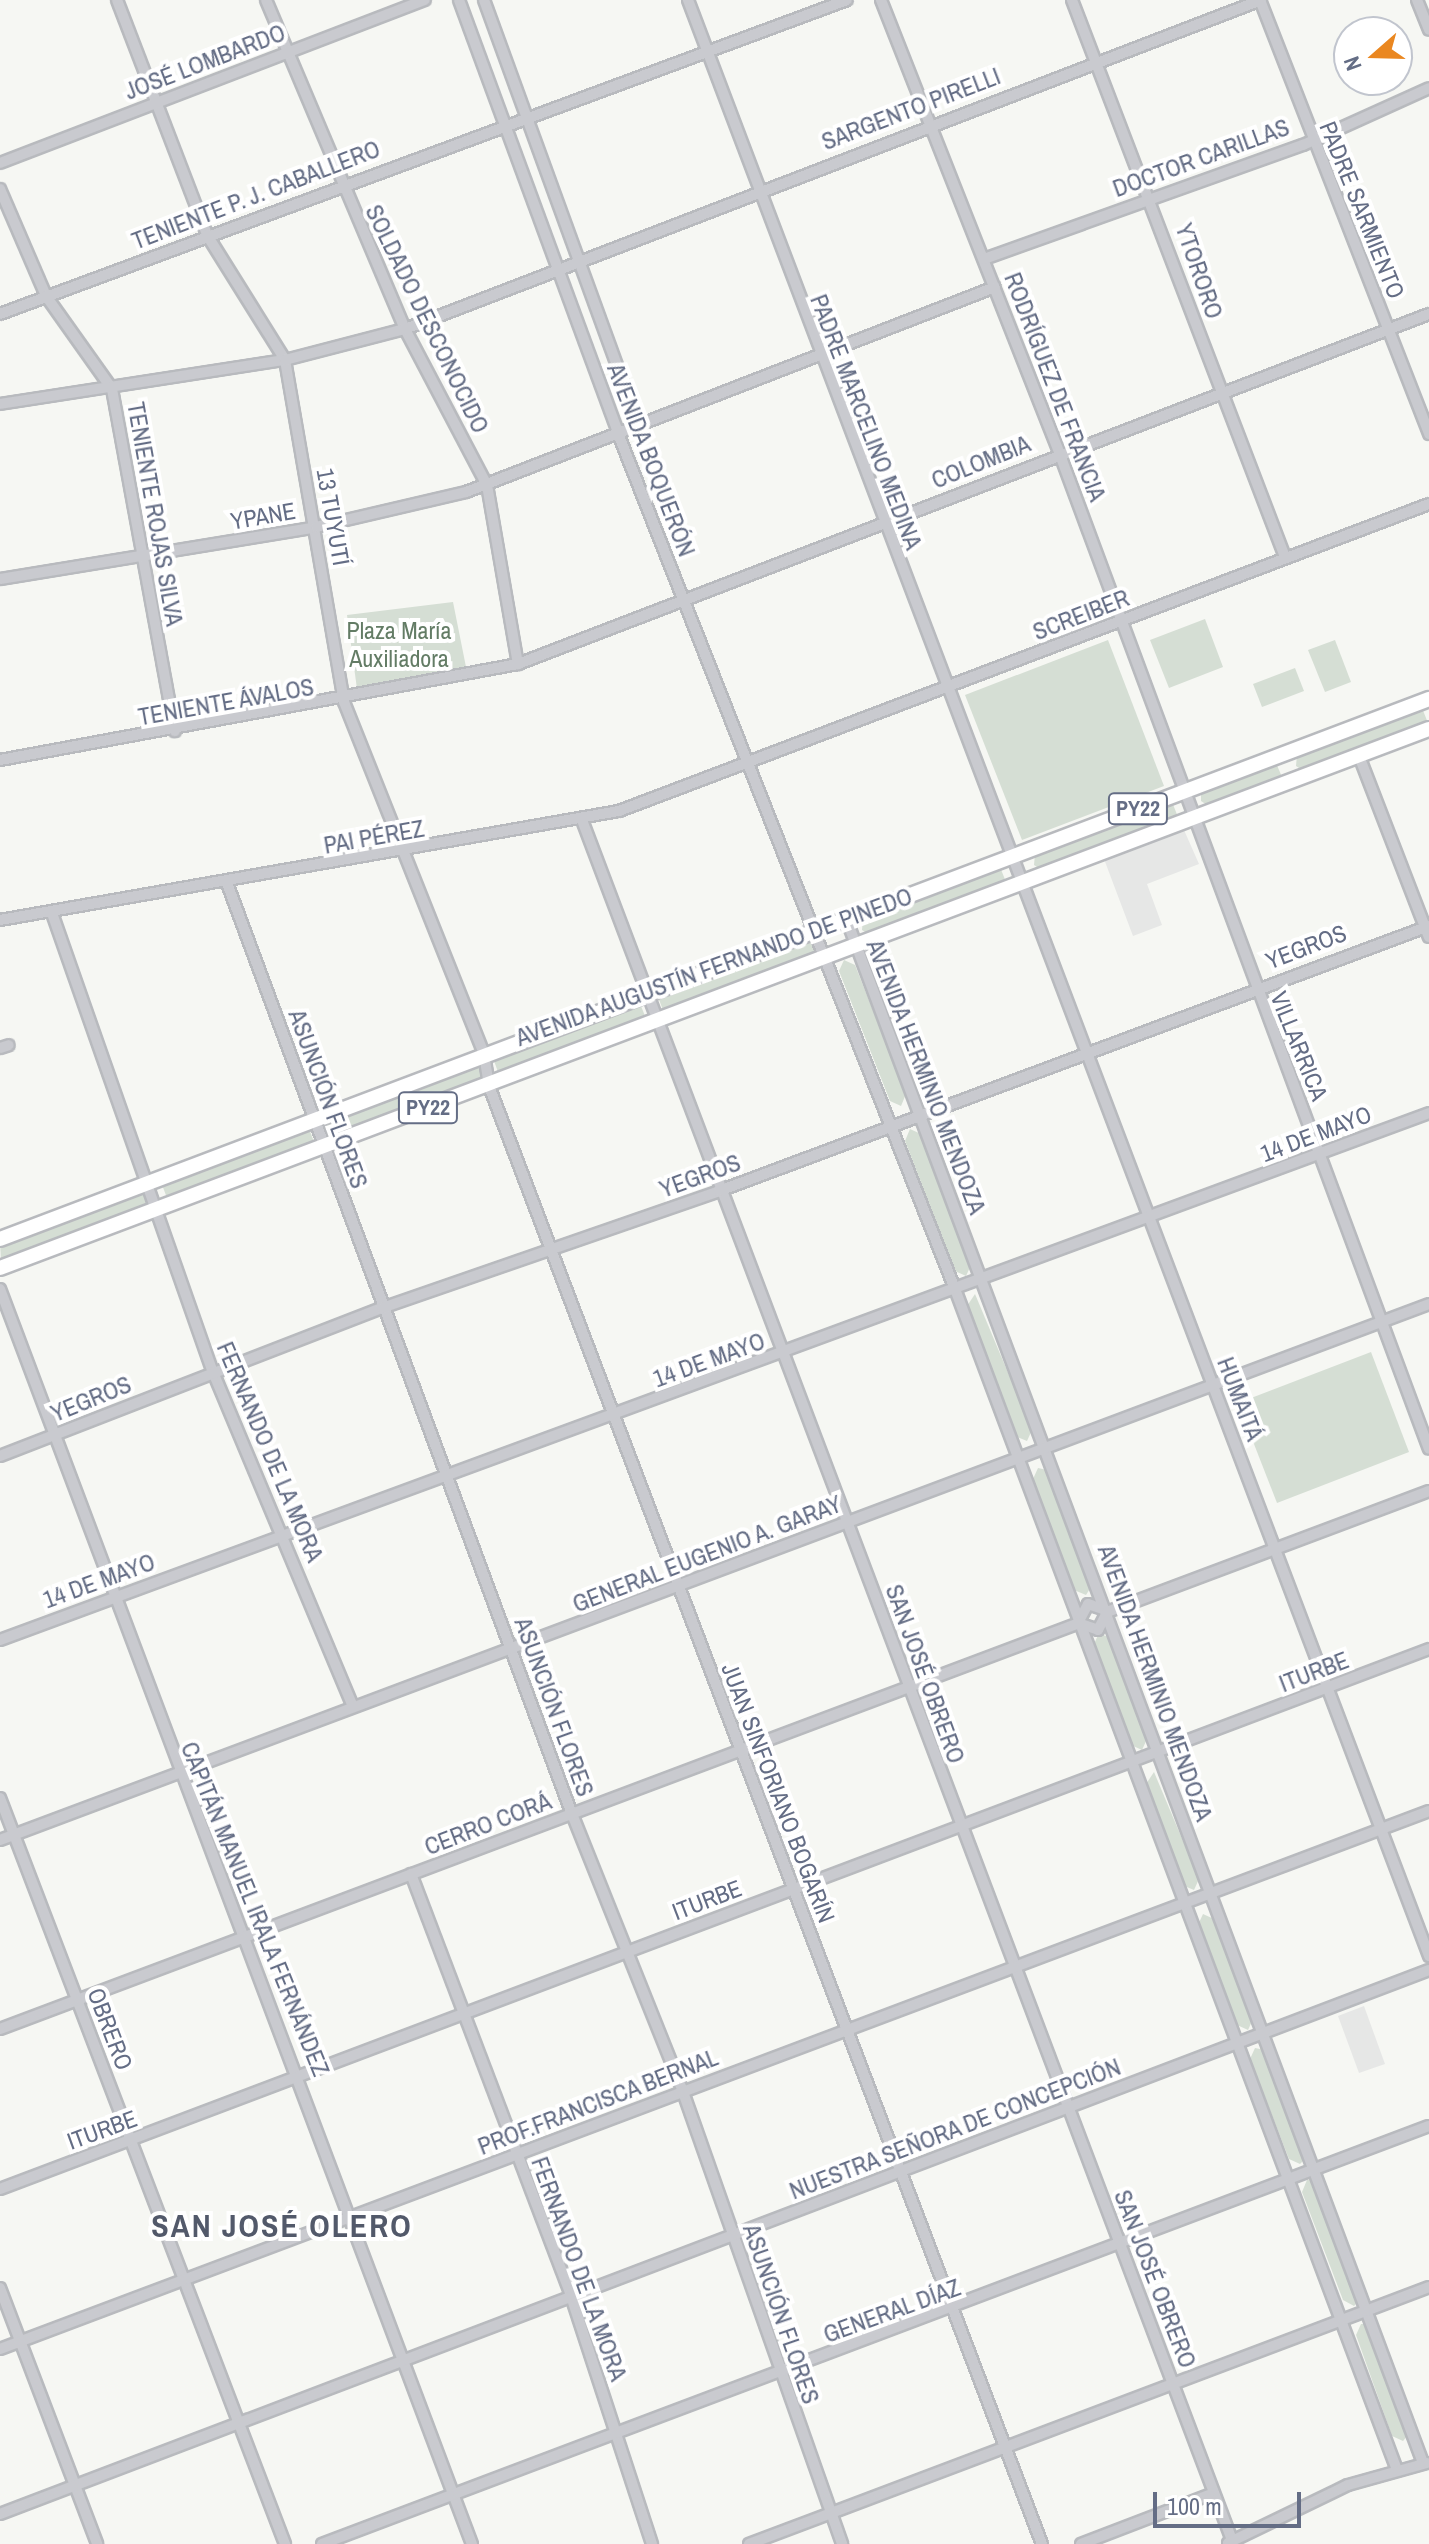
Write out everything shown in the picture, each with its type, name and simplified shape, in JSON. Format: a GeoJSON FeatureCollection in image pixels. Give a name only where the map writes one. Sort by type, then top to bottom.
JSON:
{"type":"FeatureCollection","features":[{"type":"Feature","properties":{"kind":"highway","name":"AVENIDA AUGUSTÍN FERNANDO DE PINEDO"},"geometry":{"type":"LineString","coordinates":[[0,1239],[647,991],[1429,699]]}},
{"type":"Feature","properties":{"kind":"highway","name":"AVENIDA AUGUSTÍN FERNANDO DE PINEDO"},"geometry":{"type":"LineString","coordinates":[[0,1268],[1429,729]]}},
{"type":"Feature","properties":{"kind":"street","name":"13 TUYUTÍ"},"geometry":{"type":"LineString","coordinates":[[117,0],[207,235],[285,360],[344,702],[484,1054]]}},
{"type":"Feature","properties":{"kind":"street","name":"SOLDADO DESCONOCIDO"},"geometry":{"type":"LineString","coordinates":[[266,0],[284,53],[339,185],[405,329],[487,485],[518,664]]}},
{"type":"Feature","properties":{"kind":"street","name":"JOSÉ LOMBARDO"},"geometry":{"type":"LineString","coordinates":[[0,163],[425,0]]}},
{"type":"Feature","properties":{"kind":"street","name":"AVENIDA BOQUERÓN"},"geometry":{"type":"LineString","coordinates":[[459,0],[619,436],[748,766],[816,929]]}},
{"type":"Feature","properties":{"kind":"street","name":"AVENIDA BOQUERÓN"},"geometry":{"type":"LineString","coordinates":[[484,0],[639,427]]}},
{"type":"Feature","properties":{"kind":"street","name":"PADRE MARCELINO MEDINA"},"geometry":{"type":"LineString","coordinates":[[688,0],[818,357],[1015,855]]}},
{"type":"Feature","properties":{"kind":"street","name":"TENIENTE P. J. CABALLERO"},"geometry":{"type":"LineString","coordinates":[[0,314],[526,114],[847,0]]}},
{"type":"Feature","properties":{"kind":"street","name":"RODRÍGUEZ DE FRANCIA"},"geometry":{"type":"LineString","coordinates":[[881,0],[1059,452],[1183,792]]}},
{"type":"Feature","properties":{"kind":"street","name":"YTORORO"},"geometry":{"type":"LineString","coordinates":[[1072,0],[1152,196],[1220,390],[1285,557]]}},
{"type":"Feature","properties":{"kind":"street","name":"SARGENTO PIRELLI"},"geometry":{"type":"LineString","coordinates":[[556,269],[929,122],[1261,0]]}},
{"type":"Feature","properties":{"kind":"street","name":"PADRE SARMIENTO"},"geometry":{"type":"LineString","coordinates":[[1261,0],[1311,137],[1429,434]]}},
{"type":"Feature","properties":{"kind":"street"},"geometry":{"type":"LineString","coordinates":[[1417,0],[1429,30]]}},
{"type":"Feature","properties":{"kind":"street","name":"DOCTOR CARILLAS"},"geometry":{"type":"LineString","coordinates":[[984,259],[1311,137],[1429,88]]}},
{"type":"Feature","properties":{"kind":"street","name":"TENIENTE ROJAS SILVA"},"geometry":{"type":"LineString","coordinates":[[0,189],[46,296],[112,389],[175,731]]}},
{"type":"Feature","properties":{"kind":"street"},"geometry":{"type":"LineString","coordinates":[[0,404],[285,360],[405,329],[556,269]]}},
{"type":"Feature","properties":{"kind":"street"},"geometry":{"type":"LineString","coordinates":[[619,436],[995,287]]}},
{"type":"Feature","properties":{"kind":"street","name":"COLOMBIA"},"geometry":{"type":"LineString","coordinates":[[684,601],[1059,452],[1429,314]]}},
{"type":"Feature","properties":{"kind":"street","name":"YPANE"},"geometry":{"type":"LineString","coordinates":[[0,579],[141,559],[316,527],[487,485],[619,436]]}},
{"type":"Feature","properties":{"kind":"street","name":"SCREIBER"},"geometry":{"type":"LineString","coordinates":[[748,766],[1429,504]]}},
{"type":"Feature","properties":{"kind":"street","name":"TENIENTE ÁVALOS"},"geometry":{"type":"LineString","coordinates":[[0,760],[344,702],[518,664],[684,601]]}},
{"type":"Feature","properties":{"kind":"street"},"geometry":{"type":"LineString","coordinates":[[1359,756],[1425,914],[1428,930]]}},
{"type":"Feature","properties":{"kind":"street","name":"PAI PÉREZ"},"geometry":{"type":"LineString","coordinates":[[0,920],[582,820],[748,766]]}},
{"type":"Feature","properties":{"kind":"street","name":"VILLARRICA"},"geometry":{"type":"LineString","coordinates":[[1183,792],[1429,1449]]}},
{"type":"Feature","properties":{"kind":"street","name":"SAN JOSÉ OBRERO"},"geometry":{"type":"LineString","coordinates":[[582,820],[719,1191],[1069,2106],[1230,2542]]}},
{"type":"Feature","properties":{"kind":"street","name":"HUMAITÁ"},"geometry":{"type":"LineString","coordinates":[[1015,855],[1085,1049],[1277,1548],[1429,1956]]}},
{"type":"Feature","properties":{"kind":"street","name":"ASUNCIÓN FLORES"},"geometry":{"type":"LineString","coordinates":[[227,883],[572,1814],[683,2092],[828,2513],[842,2544]]}},
{"type":"Feature","properties":{"kind":"street","name":"FERNANDO DE LA MORA"},"geometry":{"type":"LineString","coordinates":[[52,913],[213,1372],[285,1537],[353,1707]]}},
{"type":"Feature","properties":{"kind":"street"},"geometry":{"type":"LineString","coordinates":[[1412,927],[1425,914]]}},
{"type":"Feature","properties":{"kind":"street","name":"AVENIDA HERMINIO MENDOZA"},"geometry":{"type":"LineString","coordinates":[[846,918],[1211,1893],[1371,2309],[1426,2463]]}},
{"type":"Feature","properties":{"kind":"street","name":"YEGROS"},"geometry":{"type":"LineString","coordinates":[[0,1456],[382,1308],[719,1191],[917,1112],[1412,927],[1428,930]]}},
{"type":"Feature","properties":{"kind":"street","name":"AVENIDA HERMINIO MENDOZA"},"geometry":{"type":"LineString","coordinates":[[816,929],[955,1289],[1182,1904],[1345,2321],[1397,2470]]}},
{"type":"Feature","properties":{"kind":"street","name":"JUAN SINFORIANO BOGARÍN"},"geometry":{"type":"LineString","coordinates":[[484,1054],[489,1086],[742,1750],[898,2173],[955,2310],[1042,2544]]}},
{"type":"Feature","properties":{"kind":"street","name":"14 DE MAYO"},"geometry":{"type":"LineString","coordinates":[[0,1640],[111,1596],[285,1537],[782,1355],[1429,1113]]}},
{"type":"Feature","properties":{"kind":"street","name":"CAPITÁN MANUEL IRALA FERNÁNDEZ"},"geometry":{"type":"LineString","coordinates":[[0,1289],[111,1596],[301,2075],[350,2218],[457,2495],[472,2544]]}},
{"type":"Feature","properties":{"kind":"street","name":"GENERAL EUGENIO A. GARAY"},"geometry":{"type":"LineString","coordinates":[[0,1840],[181,1775],[353,1707],[512,1652],[847,1521],[1429,1304]]}},
{"type":"Feature","properties":{"kind":"street","name":"CERRO CORÁ"},"geometry":{"type":"LineString","coordinates":[[0,2029],[1079,1623],[1098,1630],[1107,1612],[1429,1491]]}},
{"type":"Feature","properties":{"kind":"street","name":"CERRO CORÁ"},"geometry":{"type":"LineString","coordinates":[[1079,1623],[1088,1604],[1107,1612]]}},
{"type":"Feature","properties":{"kind":"street","name":"ITURBE"},"geometry":{"type":"LineString","coordinates":[[0,2189],[628,1953],[959,1822],[1132,1763],[1429,1649]]}},
{"type":"Feature","properties":{"kind":"street","name":"OBRERO"},"geometry":{"type":"LineString","coordinates":[[0,1798],[285,2544]]}},
{"type":"Feature","properties":{"kind":"street","name":"PROF.FRANCISCA BERNAL"},"geometry":{"type":"LineString","coordinates":[[0,2349],[184,2277],[350,2218],[1429,1811]]}},
{"type":"Feature","properties":{"kind":"street","name":"FERNANDO DE LA MORA"},"geometry":{"type":"LineString","coordinates":[[411,1874],[570,2293],[652,2544]]}},
{"type":"Feature","properties":{"kind":"street","name":"NUESTRA SEÑORA DE CONCEPCIÓN"},"geometry":{"type":"LineString","coordinates":[[0,2514],[239,2419],[1238,2045],[1429,1970]]}},
{"type":"Feature","properties":{"kind":"street","name":"GENERAL DÍAZ"},"geometry":{"type":"LineString","coordinates":[[322,2544],[955,2310],[1290,2180],[1315,2166],[1429,2126]]}},
{"type":"Feature","properties":{"kind":"street"},"geometry":{"type":"LineString","coordinates":[[749,2544],[1429,2287]]}},
{"type":"Feature","properties":{"kind":"street"},"geometry":{"type":"LineString","coordinates":[[0,2288],[97,2544]]}},
{"type":"Feature","properties":{"kind":"street"},"geometry":{"type":"LineString","coordinates":[[1230,2542],[1397,2470],[1426,2463]]}},
{"type":"Feature","properties":{"kind":"street"},"geometry":{"type":"LineString","coordinates":[[1081,2544],[1214,2493]]}},
{"type":"Feature","properties":{"kind":"shaded area"},"geometry":{"type":"Polygon","coordinates":[[[1184,830],[1199,864],[1147,884],[1162,925],[1133,936],[1104,859],[1184,830]]]}},
{"type":"Feature","properties":{"kind":"shaded area"},"geometry":{"type":"Polygon","coordinates":[[[1364,2006],[1385,2064],[1359,2073],[1338,2016],[1364,2006]]]}},
{"type":"Feature","properties":{"kind":"green space","name":"Plaza María Auxiliadora"},"geometry":{"type":"Polygon","coordinates":[[[453,602],[466,667],[357,689],[347,615],[453,602]]]}},
{"type":"Feature","properties":{"kind":"green space"},"geometry":{"type":"Polygon","coordinates":[[[1205,619],[1223,667],[1169,688],[1150,640],[1205,619]]]}},
{"type":"Feature","properties":{"kind":"green space"},"geometry":{"type":"Polygon","coordinates":[[[1108,640],[1164,786],[1022,840],[965,695],[1108,640]]]}},
{"type":"Feature","properties":{"kind":"green space"},"geometry":{"type":"Polygon","coordinates":[[[1335,640],[1351,682],[1325,692],[1308,650],[1335,640]]]}},
{"type":"Feature","properties":{"kind":"green space"},"geometry":{"type":"Polygon","coordinates":[[[1295,668],[1304,691],[1262,707],[1253,684],[1295,668]]]}},
{"type":"Feature","properties":{"kind":"green space"},"geometry":{"type":"Polygon","coordinates":[[[1422,708],[1428,723],[1302,770],[1296,766],[1297,755],[1422,708]]]}},
{"type":"Feature","properties":{"kind":"green space"},"geometry":{"type":"Polygon","coordinates":[[[1276,763],[1282,777],[1207,805],[1201,801],[1201,791],[1276,763]]]}},
{"type":"Feature","properties":{"kind":"green space"},"geometry":{"type":"Polygon","coordinates":[[[1172,802],[1178,817],[1040,869],[1034,865],[1035,854],[1172,802]]]}},
{"type":"Feature","properties":{"kind":"green space"},"geometry":{"type":"Polygon","coordinates":[[[1000,867],[1006,882],[868,934],[862,930],[863,919],[1000,867]]]}},
{"type":"Feature","properties":{"kind":"green space"},"geometry":{"type":"Polygon","coordinates":[[[810,938],[815,952],[663,1010],[658,997],[810,938]]]}},
{"type":"Feature","properties":{"kind":"green space"},"geometry":{"type":"Polygon","coordinates":[[[844,960],[855,965],[906,1094],[901,1106],[890,1101],[839,971],[844,960]]]}},
{"type":"Feature","properties":{"kind":"green space"},"geometry":{"type":"Polygon","coordinates":[[[639,1001],[645,1016],[498,1072],[493,1058],[639,1001]]]}},
{"type":"Feature","properties":{"kind":"green space"},"geometry":{"type":"Polygon","coordinates":[[[477,1061],[483,1077],[331,1136],[325,1120],[477,1061]]]}},
{"type":"Feature","properties":{"kind":"green space"},"geometry":{"type":"Polygon","coordinates":[[[308,1126],[314,1142],[167,1198],[161,1182],[308,1126]]]}},
{"type":"Feature","properties":{"kind":"green space"},"geometry":{"type":"Polygon","coordinates":[[[910,1129],[921,1134],[971,1265],[966,1276],[955,1271],[905,1141],[910,1129]]]}},
{"type":"Feature","properties":{"kind":"green space"},"geometry":{"type":"Polygon","coordinates":[[[145,1186],[152,1202],[1,1261],[0,1241],[145,1186]]]}},
{"type":"Feature","properties":{"kind":"green space"},"geometry":{"type":"Polygon","coordinates":[[[975,1294],[1032,1430],[1027,1441],[1015,1436],[967,1306],[975,1294]]]}},
{"type":"Feature","properties":{"kind":"green space"},"geometry":{"type":"Polygon","coordinates":[[[1371,1352],[1409,1452],[1277,1503],[1238,1403],[1371,1352]]]}},
{"type":"Feature","properties":{"kind":"green space"},"geometry":{"type":"Polygon","coordinates":[[[1038,1468],[1047,1470],[1091,1587],[1086,1595],[1074,1590],[1033,1479],[1038,1468]]]}},
{"type":"Feature","properties":{"kind":"green space"},"geometry":{"type":"Polygon","coordinates":[[[1099,1633],[1110,1638],[1147,1739],[1142,1750],[1131,1745],[1094,1644],[1099,1633]]]}},
{"type":"Feature","properties":{"kind":"green space"},"geometry":{"type":"Polygon","coordinates":[[[1154,1772],[1199,1879],[1194,1890],[1182,1885],[1146,1784],[1154,1772]]]}},
{"type":"Feature","properties":{"kind":"green space"},"geometry":{"type":"Polygon","coordinates":[[[1203,1914],[1214,1919],[1253,2019],[1248,2030],[1237,2025],[1198,1925],[1203,1914]]]}},
{"type":"Feature","properties":{"kind":"green space"},"geometry":{"type":"Polygon","coordinates":[[[1255,2048],[1265,2050],[1305,2159],[1300,2164],[1289,2159],[1250,2059],[1255,2048]]]}},
{"type":"Feature","properties":{"kind":"green space"},"geometry":{"type":"Polygon","coordinates":[[[1307,2180],[1313,2180],[1359,2301],[1354,2306],[1343,2300],[1302,2192],[1307,2180]]]}},
{"type":"Feature","properties":{"kind":"green space"},"geometry":{"type":"Polygon","coordinates":[[[1361,2324],[1368,2324],[1409,2434],[1403,2441],[1392,2436],[1356,2335],[1361,2324]]]}},
{"type":"Feature","properties":{"kind":"district","name":"SAN JOSÉ OLERO"},"geometry":{"type":"Point","coordinates":[282,2226]}}]}
